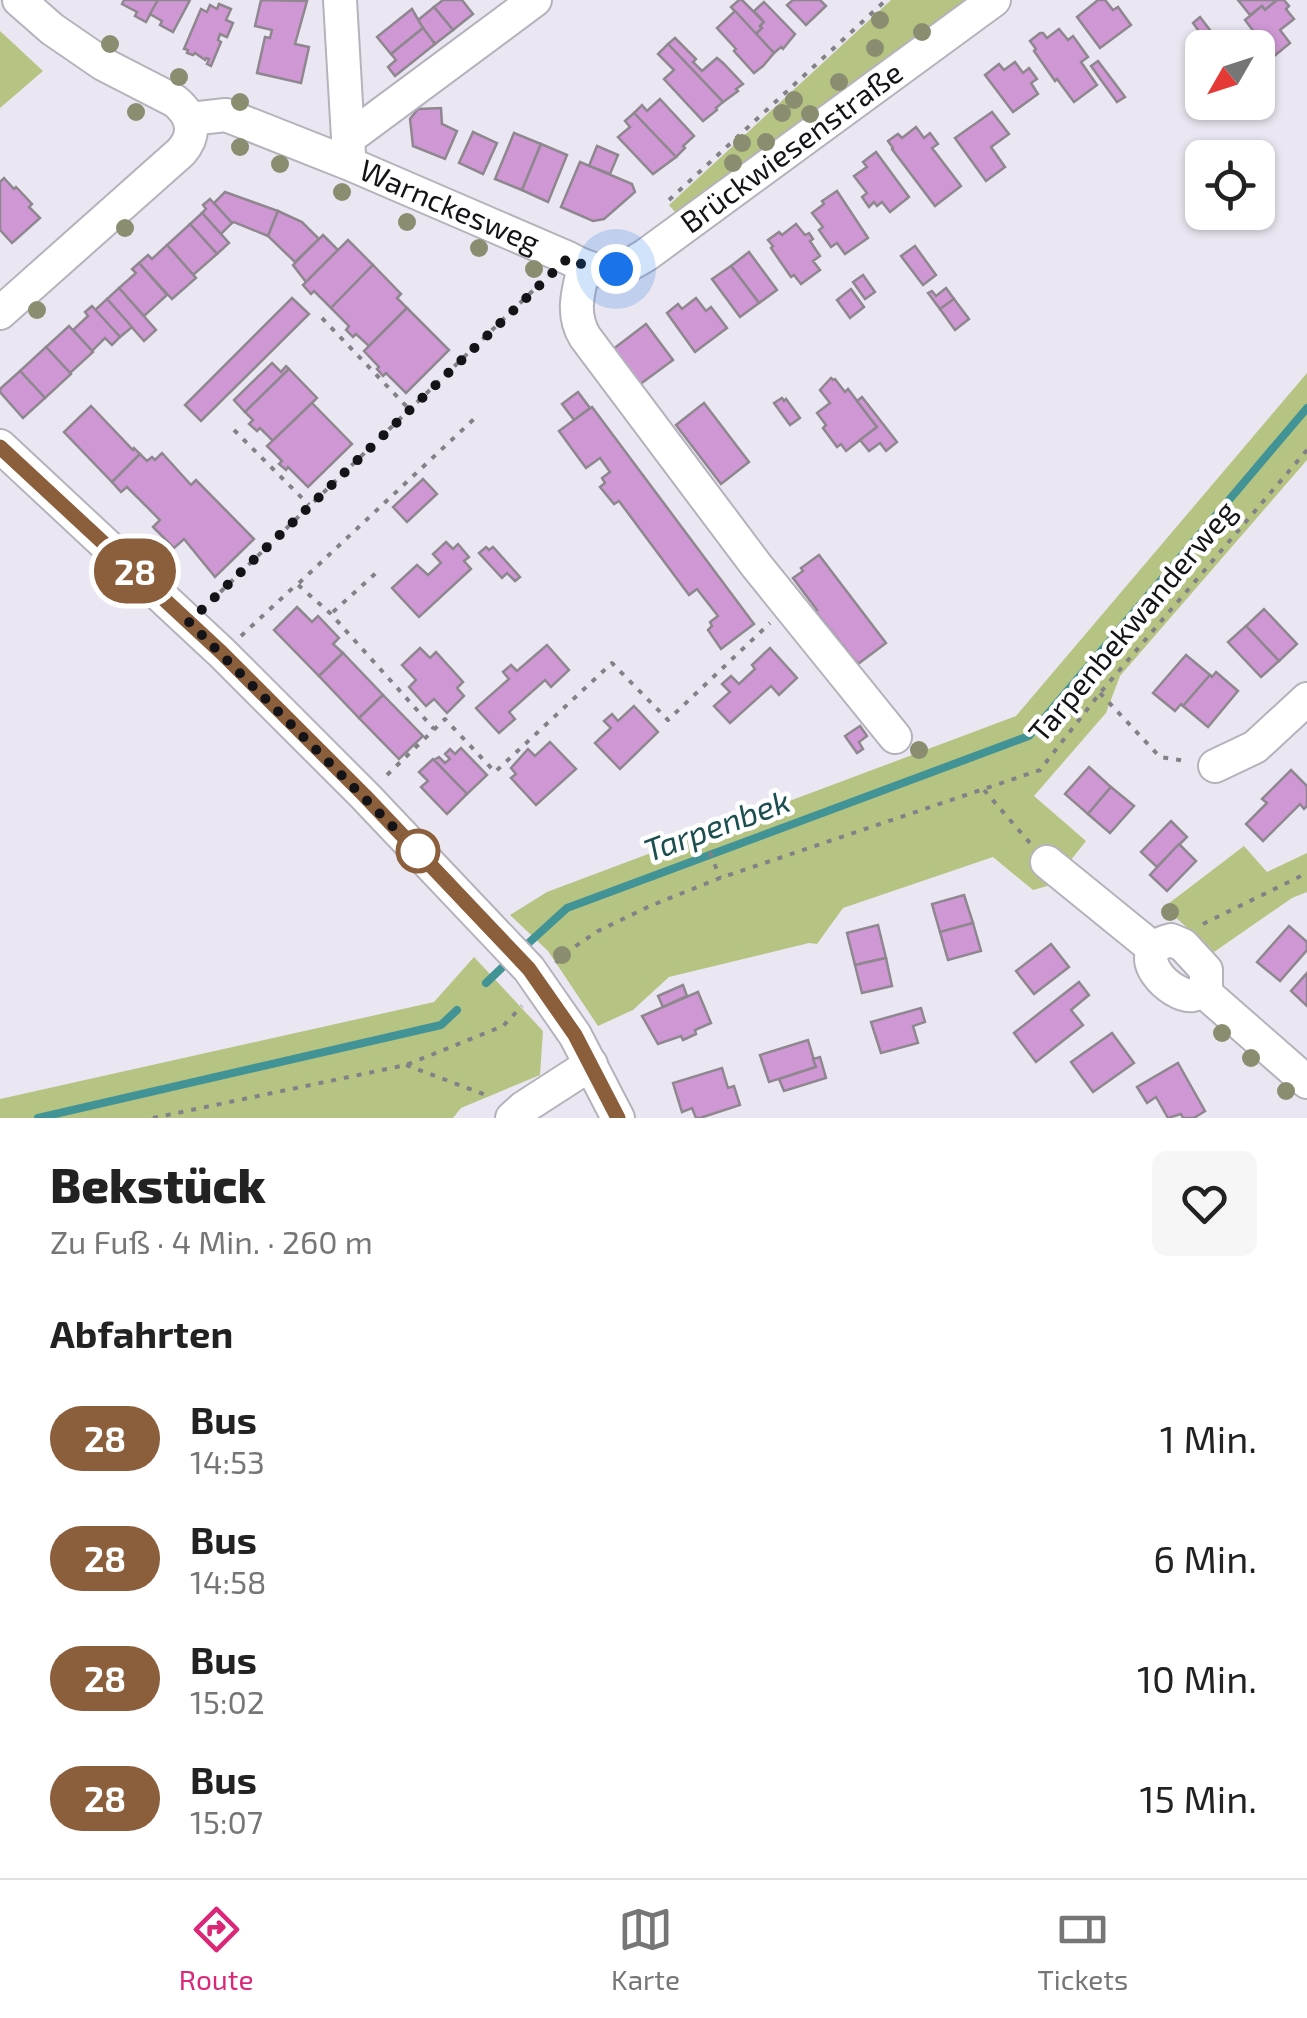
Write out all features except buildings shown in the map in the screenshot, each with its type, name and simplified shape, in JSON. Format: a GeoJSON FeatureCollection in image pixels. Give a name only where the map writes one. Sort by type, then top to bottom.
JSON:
{"type":"FeatureCollection","features":[{"type":"Feature","properties":{"kind":"street"},"geometry":{"type":"LineString","coordinates":[[340,0],[349,151]]}},
{"type":"Feature","properties":{"kind":"street"},"geometry":{"type":"LineString","coordinates":[[349,151],[536,0]]}},
{"type":"Feature","properties":{"kind":"street","name":"Brückwiesenstraße"},"geometry":{"type":"LineString","coordinates":[[576,262],[599,272],[646,255],[994,0]]}},
{"type":"Feature","properties":{"kind":"street"},"geometry":{"type":"LineString","coordinates":[[0,313],[181,152],[192,132],[190,119],[176,101],[103,64],[52,29],[22,1]]}},
{"type":"Feature","properties":{"kind":"street","name":"Warnckesweg"},"geometry":{"type":"LineString","coordinates":[[190,119],[226,116],[349,151],[576,262]]}},
{"type":"Feature","properties":{"kind":"street"},"geometry":{"type":"LineString","coordinates":[[576,262],[576,308],[582,332],[789,605],[895,736]]}},
{"type":"Feature","properties":{"kind":"street"},"geometry":{"type":"LineString","coordinates":[[0,446],[222,653],[498,935],[535,976],[575,1035],[618,1118]]}},
{"type":"Feature","properties":{"kind":"street"},"geometry":{"type":"LineString","coordinates":[[1216,766],[1255,747],[1307,699]]}},
{"type":"Feature","properties":{"kind":"street"},"geometry":{"type":"LineString","coordinates":[[1046,862],[1168,947],[1152,967],[1160,977],[1183,995],[1202,990],[1307,1082]]}},
{"type":"Feature","properties":{"kind":"street"},"geometry":{"type":"LineString","coordinates":[[518,1113],[591,1064]]}},
{"type":"Feature","properties":{"kind":"path"},"geometry":{"type":"LineString","coordinates":[[667,202],[886,0]]}},
{"type":"Feature","properties":{"kind":"path"},"geometry":{"type":"LineString","coordinates":[[189,622],[409,409],[576,262]]}},
{"type":"Feature","properties":{"kind":"path"},"geometry":{"type":"LineString","coordinates":[[322,318],[409,409]]}},
{"type":"Feature","properties":{"kind":"path"},"geometry":{"type":"LineString","coordinates":[[222,653],[474,419]]}},
{"type":"Feature","properties":{"kind":"path"},"geometry":{"type":"LineString","coordinates":[[234,430],[309,506]]}},
{"type":"Feature","properties":{"kind":"path","name":"Tarpenbekwanderweg"},"geometry":{"type":"LineString","coordinates":[[152,1118],[406,1065],[503,1026],[535,976],[598,931],[650,906],[720,878],[1040,770],[1100,693],[1307,450]]}},
{"type":"Feature","properties":{"kind":"path"},"geometry":{"type":"LineString","coordinates":[[331,614],[377,572]]}},
{"type":"Feature","properties":{"kind":"path"},"geometry":{"type":"LineString","coordinates":[[298,584],[331,614],[434,729]]}},
{"type":"Feature","properties":{"kind":"path"},"geometry":{"type":"LineString","coordinates":[[365,796],[446,719],[495,772],[612,663],[668,720],[789,605]]}},
{"type":"Feature","properties":{"kind":"path"},"geometry":{"type":"LineString","coordinates":[[1100,693],[1160,757],[1216,766]]}},
{"type":"Feature","properties":{"kind":"path"},"geometry":{"type":"LineString","coordinates":[[982,789],[1046,862]]}},
{"type":"Feature","properties":{"kind":"path"},"geometry":{"type":"LineString","coordinates":[[705,840],[720,878]]}},
{"type":"Feature","properties":{"kind":"path"},"geometry":{"type":"LineString","coordinates":[[1168,947],[1191,930],[1307,872]]}},
{"type":"Feature","properties":{"kind":"path"},"geometry":{"type":"LineString","coordinates":[[406,1065],[518,1113]]}},
{"type":"Feature","properties":{"kind":"green space"},"geometry":{"type":"Polygon","coordinates":[[[891,0],[974,0],[681,219],[669,205],[891,0]]]}},
{"type":"Feature","properties":{"kind":"green space"},"geometry":{"type":"Polygon","coordinates":[[[0,31],[43,71],[0,108],[0,31]]]}},
{"type":"Feature","properties":{"kind":"green space"},"geometry":{"type":"Polygon","coordinates":[[[1307,373],[1307,460],[1120,676],[1106,713],[1034,796],[1086,841],[1051,885],[1033,890],[993,857],[843,908],[817,944],[669,977],[633,1010],[598,1026],[548,951],[510,915],[547,892],[1016,716],[1307,373]]]}},
{"type":"Feature","properties":{"kind":"green space"},"geometry":{"type":"Polygon","coordinates":[[[1244,846],[1267,872],[1307,853],[1307,892],[1292,898],[1214,952],[1164,907],[1244,846]]]}},
{"type":"Feature","properties":{"kind":"green space"},"geometry":{"type":"Polygon","coordinates":[[[474,957],[543,1031],[540,1075],[461,1108],[453,1118],[0,1118],[0,1099],[434,1002],[474,957]]]}},
{"type":"Feature","properties":{"kind":"waterway","name":"Tarpenbek"},"geometry":{"type":"LineString","coordinates":[[522,949],[567,908],[1029,736],[1307,408]]}},
{"type":"Feature","properties":{"kind":"waterway","name":"Tarpenbek"},"geometry":{"type":"LineString","coordinates":[[486,983],[508,962]]}},
{"type":"Feature","properties":{"kind":"waterway","name":"Tarpenbek"},"geometry":{"type":"LineString","coordinates":[[38,1118],[441,1025],[457,1010]]}},
{"type":"Feature","properties":{"kind":"bus line","name":"28"},"geometry":{"type":"LineString","coordinates":[[0,447],[222,653],[529,969],[575,1035],[618,1118]]}},
{"type":"Feature","properties":{"kind":"route"},"geometry":{"type":"LineString","coordinates":[[418,851],[424,858],[189,622],[568,258],[599,272],[616,269]]}}]}
